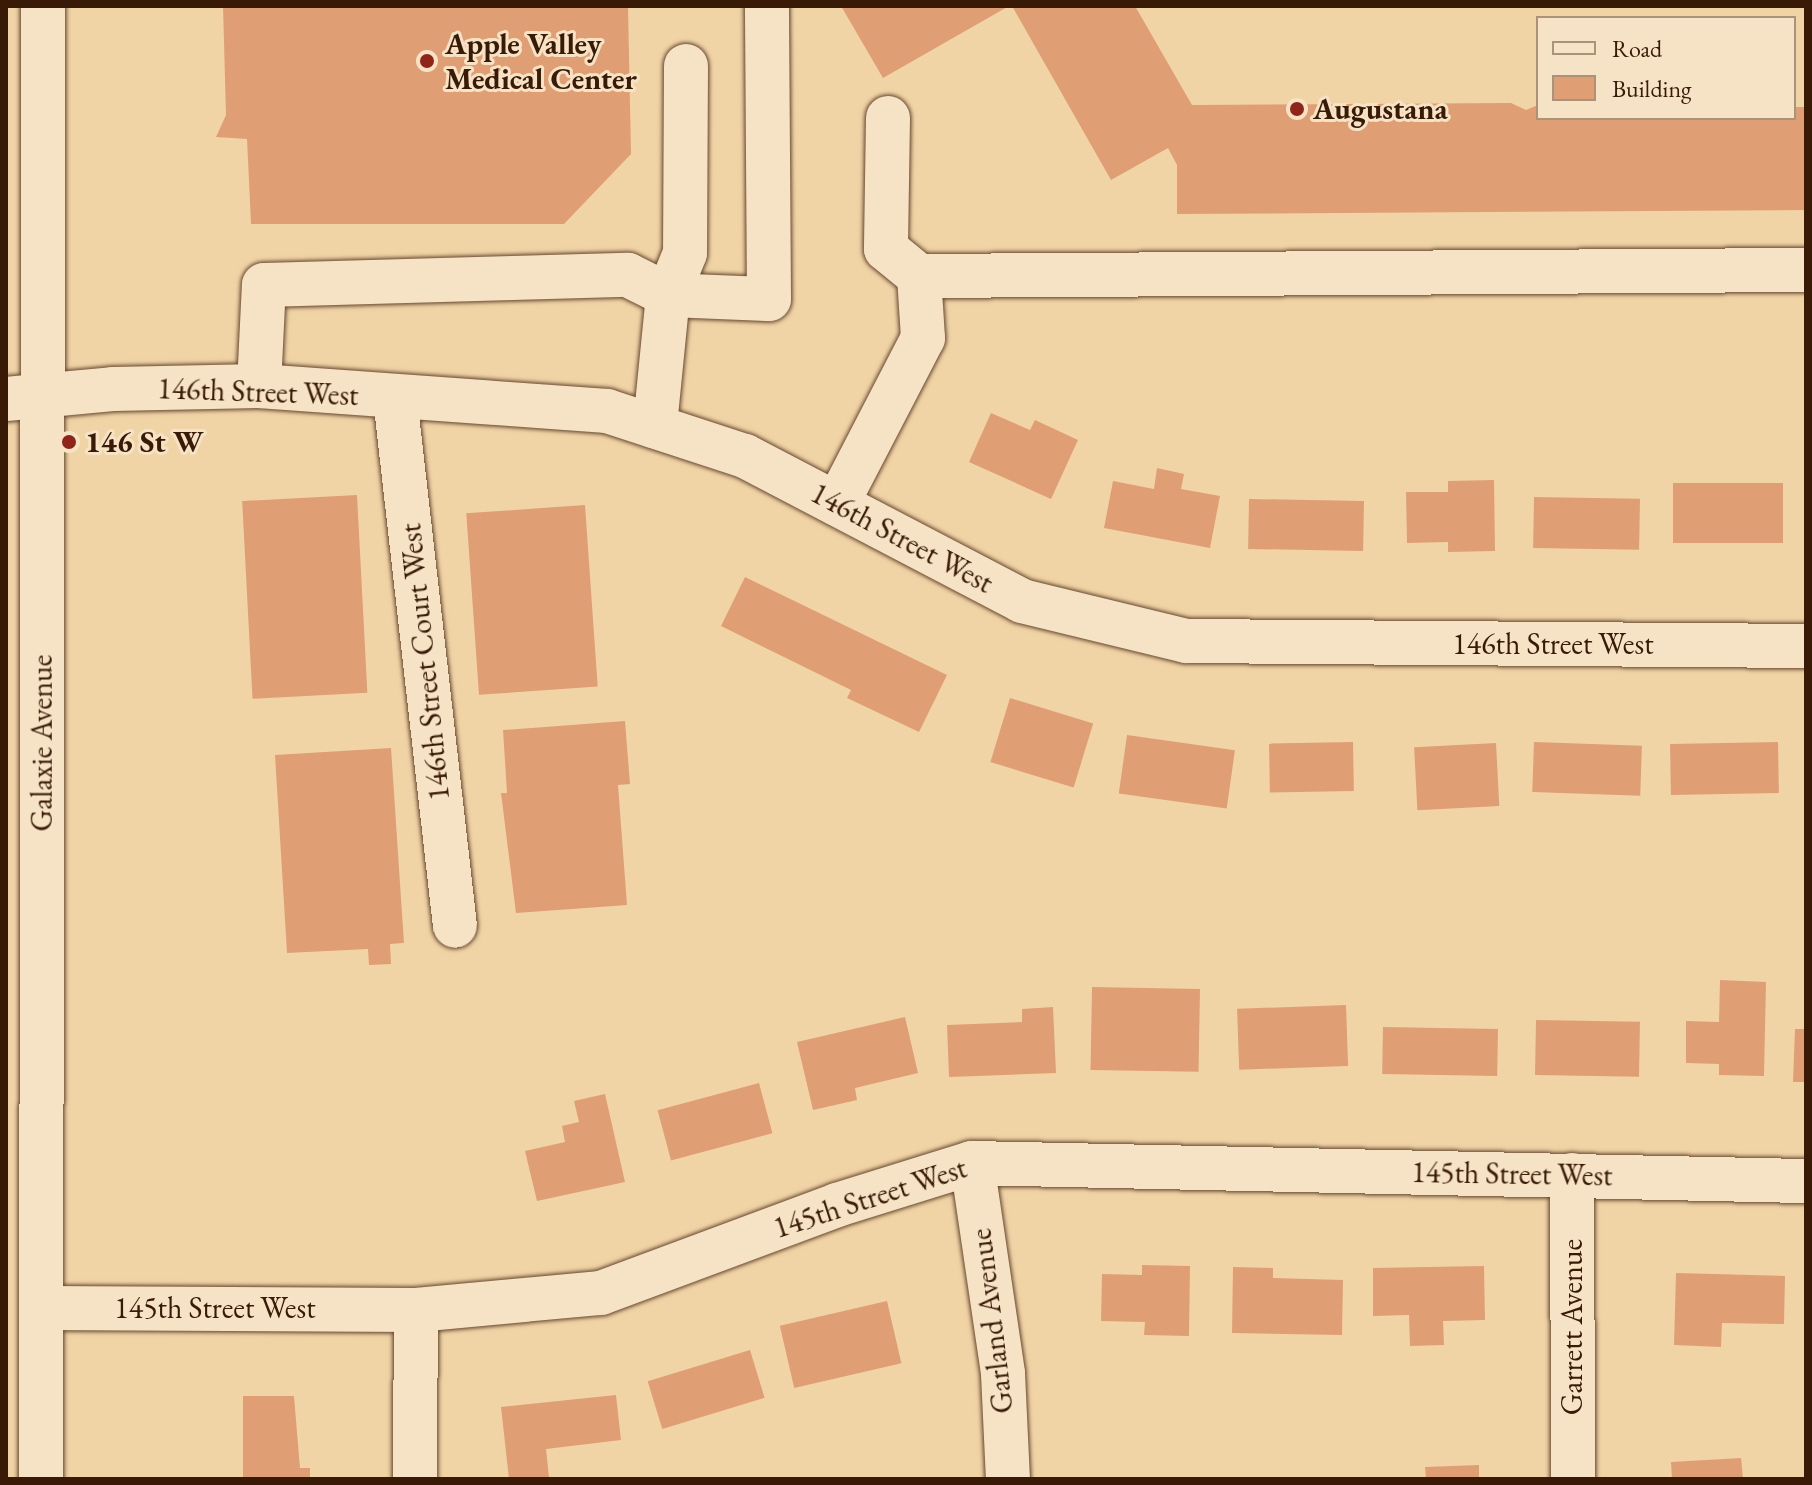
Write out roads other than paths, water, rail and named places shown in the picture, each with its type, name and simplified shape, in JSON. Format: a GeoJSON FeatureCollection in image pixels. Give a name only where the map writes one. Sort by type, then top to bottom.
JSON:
{"type":"FeatureCollection","features":[{"type":"Feature","properties":{"kind":"street","name":"Galaxie Avenue"},"geometry":{"type":"LineString","coordinates":[[41,1479],[42,1308],[24,399],[43,6]]}},
{"type":"Feature","properties":{"kind":"street"},"geometry":{"type":"LineString","coordinates":[[259,386],[264,285],[628,275],[668,295],[769,299],[767,6]]}},
{"type":"Feature","properties":{"kind":"street"},"geometry":{"type":"LineString","coordinates":[[655,426],[668,295],[685,253],[686,66]]}},
{"type":"Feature","properties":{"kind":"street"},"geometry":{"type":"LineString","coordinates":[[888,118],[886,249],[919,276],[1806,270]]}},
{"type":"Feature","properties":{"kind":"street"},"geometry":{"type":"LineString","coordinates":[[837,504],[923,338],[919,276]]}},
{"type":"Feature","properties":{"kind":"street","name":"146th Street West"},"geometry":{"type":"LineString","coordinates":[[24,399],[113,389],[259,386],[607,411],[745,456],[1022,601],[1186,641],[1806,646]]}},
{"type":"Feature","properties":{"kind":"street","name":"146th Street Court West"},"geometry":{"type":"LineString","coordinates":[[395,398],[455,926]]}},
{"type":"Feature","properties":{"kind":"street","name":"145th Street West"},"geometry":{"type":"LineString","coordinates":[[42,1308],[416,1310],[601,1293],[837,1205],[972,1163],[1806,1181]]}},
{"type":"Feature","properties":{"kind":"street","name":"Garland Avenue"},"geometry":{"type":"LineString","coordinates":[[972,1163],[1003,1374],[1008,1479]]}},
{"type":"Feature","properties":{"kind":"street","name":"Garrett Avenue"},"geometry":{"type":"LineString","coordinates":[[1572,1175],[1573,1479]]}},
{"type":"Feature","properties":{"kind":"street"},"geometry":{"type":"LineString","coordinates":[[415,1479],[416,1310]]}},
{"type":"Feature","properties":{"kind":"place","name":"Apple Valley Medical Center"},"geometry":{"type":"Point","coordinates":[427,61]}},
{"type":"Feature","properties":{"kind":"place","name":"Augustana"},"geometry":{"type":"Point","coordinates":[1297,109]}},
{"type":"Feature","properties":{"kind":"place","name":"146 St W"},"geometry":{"type":"Point","coordinates":[69,442]}}]}
